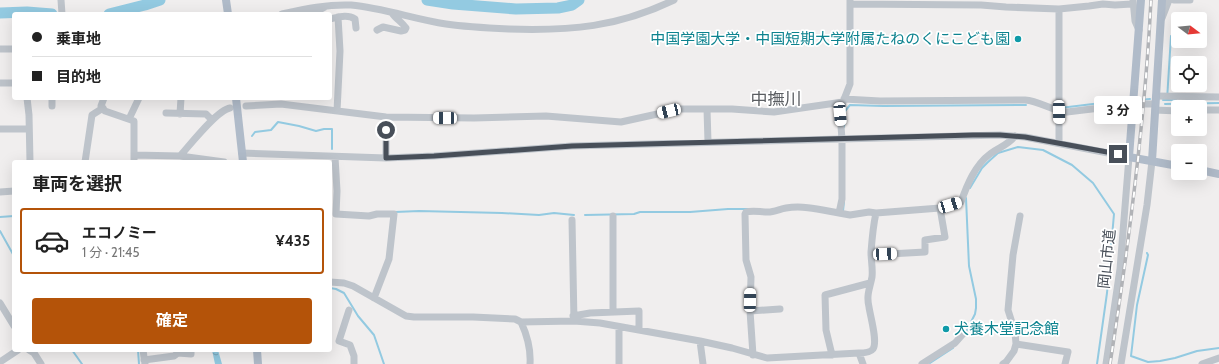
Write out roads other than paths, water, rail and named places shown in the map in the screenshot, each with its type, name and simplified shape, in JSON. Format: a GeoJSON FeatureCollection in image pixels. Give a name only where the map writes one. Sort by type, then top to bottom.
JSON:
{"type":"FeatureCollection","features":[{"type":"Feature","properties":{"kind":"main road"},"geometry":{"type":"LineString","coordinates":[[226,0],[228,12]]}},
{"type":"Feature","properties":{"kind":"main road"},"geometry":{"type":"LineString","coordinates":[[1141,0],[1129,157],[1171,165]]}},
{"type":"Feature","properties":{"kind":"main road"},"geometry":{"type":"LineString","coordinates":[[1152,161],[1162,0]]}},
{"type":"Feature","properties":{"kind":"main road"},"geometry":{"type":"LineString","coordinates":[[236,100],[243,160]]}},
{"type":"Feature","properties":{"kind":"main road"},"geometry":{"type":"LineString","coordinates":[[1207,171],[1219,174]]}},
{"type":"Feature","properties":{"kind":"main road"},"geometry":{"type":"LineString","coordinates":[[258,352],[258,364]]}},
{"type":"Feature","properties":{"kind":"street"},"geometry":{"type":"LineString","coordinates":[[61,0],[62,12]]}},
{"type":"Feature","properties":{"kind":"street"},"geometry":{"type":"LineString","coordinates":[[292,12],[330,4],[349,5],[431,22],[475,27],[524,30],[569,29],[627,19],[674,0]]}},
{"type":"Feature","properties":{"kind":"street"},"geometry":{"type":"LineString","coordinates":[[1161,18],[1170,0]]}},
{"type":"Feature","properties":{"kind":"street"},"geometry":{"type":"LineString","coordinates":[[1174,0],[1190,0]]}},
{"type":"Feature","properties":{"kind":"street"},"geometry":{"type":"LineString","coordinates":[[840,211],[842,199],[842,139],[840,114],[843,100],[850,84],[850,2],[982,4],[1006,7],[1059,9],[1103,4],[1116,5],[1132,2],[1135,21],[1139,31]]}},
{"type":"Feature","properties":{"kind":"street"},"geometry":{"type":"LineString","coordinates":[[316,12],[330,4]]}},
{"type":"Feature","properties":{"kind":"street"},"geometry":{"type":"LineString","coordinates":[[1059,9],[1060,143]]}},
{"type":"Feature","properties":{"kind":"street"},"geometry":{"type":"LineString","coordinates":[[377,30],[383,27],[402,31],[405,30],[406,28],[404,25],[395,19],[392,13]]}},
{"type":"Feature","properties":{"kind":"street"},"geometry":{"type":"LineString","coordinates":[[332,18],[345,16],[352,17],[355,19],[356,28]]}},
{"type":"Feature","properties":{"kind":"street"},"geometry":{"type":"LineString","coordinates":[[337,111],[340,51],[338,17]]}},
{"type":"Feature","properties":{"kind":"street"},"geometry":{"type":"LineString","coordinates":[[0,49],[12,49]]}},
{"type":"Feature","properties":{"kind":"street"},"geometry":{"type":"LineString","coordinates":[[0,83],[12,83]]}},
{"type":"Feature","properties":{"kind":"street"},"geometry":{"type":"LineString","coordinates":[[1156,103],[1167,96],[1219,97]]}},
{"type":"Feature","properties":{"kind":"street"},"geometry":{"type":"LineString","coordinates":[[26,100],[30,160]]}},
{"type":"Feature","properties":{"kind":"street"},"geometry":{"type":"LineString","coordinates":[[52,100],[52,106]]}},
{"type":"Feature","properties":{"kind":"street"},"geometry":{"type":"LineString","coordinates":[[103,100],[101,106],[105,111],[134,121],[134,158],[180,156],[209,160]]}},
{"type":"Feature","properties":{"kind":"street"},"geometry":{"type":"LineString","coordinates":[[129,119],[138,100]]}},
{"type":"Feature","properties":{"kind":"street"},"geometry":{"type":"LineString","coordinates":[[180,100],[180,114]]}},
{"type":"Feature","properties":{"kind":"street"},"geometry":{"type":"LineString","coordinates":[[246,106],[281,101],[337,111],[386,117],[474,118],[546,116],[621,122],[680,109],[732,109],[774,112],[843,100],[1025,100],[1033,101],[1059,112],[1156,103],[1171,108]]}},
{"type":"Feature","properties":{"kind":"street"},"geometry":{"type":"LineString","coordinates":[[85,160],[92,115],[103,108]]}},
{"type":"Feature","properties":{"kind":"street"},"geometry":{"type":"LineString","coordinates":[[180,156],[212,120],[226,108],[230,108]]}},
{"type":"Feature","properties":{"kind":"street"},"geometry":{"type":"LineString","coordinates":[[707,109],[708,142]]}},
{"type":"Feature","properties":{"kind":"street"},"geometry":{"type":"LineString","coordinates":[[1207,110],[1219,110]]}},
{"type":"Feature","properties":{"kind":"street"},"geometry":{"type":"LineString","coordinates":[[166,113],[206,114],[212,120]]}},
{"type":"Feature","properties":{"kind":"street"},"geometry":{"type":"LineString","coordinates":[[386,117],[386,158]]}},
{"type":"Feature","properties":{"kind":"street"},"geometry":{"type":"LineString","coordinates":[[0,129],[29,129]]}},
{"type":"Feature","properties":{"kind":"street"},"geometry":{"type":"LineString","coordinates":[[242,153],[386,158],[572,146],[973,135],[1015,136],[1060,143],[1129,157]]}},
{"type":"Feature","properties":{"kind":"street"},"geometry":{"type":"LineString","coordinates":[[753,355],[750,311],[751,277],[746,260],[746,212],[769,212],[786,208],[794,208],[840,211],[850,215],[869,212],[876,213],[940,208],[961,202],[971,178],[982,160],[995,150],[1009,143],[1015,136]]}},
{"type":"Feature","properties":{"kind":"street"},"geometry":{"type":"LineString","coordinates":[[335,157],[337,191],[336,214],[369,216],[394,214],[389,259],[374,298]]}},
{"type":"Feature","properties":{"kind":"street","name":"岡山市道"},"geometry":{"type":"LineString","coordinates":[[1106,364],[1120,269],[1129,157]]}},
{"type":"Feature","properties":{"kind":"street","name":"岡山市道"},"geometry":{"type":"LineString","coordinates":[[1121,364],[1147,205],[1152,161]]}},
{"type":"Feature","properties":{"kind":"street"},"geometry":{"type":"LineString","coordinates":[[0,192],[12,191]]}},
{"type":"Feature","properties":{"kind":"street"},"geometry":{"type":"LineString","coordinates":[[872,255],[925,252],[924,240],[945,237],[940,208]]}},
{"type":"Feature","properties":{"kind":"street"},"geometry":{"type":"LineString","coordinates":[[574,318],[700,341],[732,348],[766,358],[859,354],[869,352],[873,349],[874,345],[874,329],[868,306],[868,295],[872,276],[873,225],[876,213]]}},
{"type":"Feature","properties":{"kind":"street"},"geometry":{"type":"LineString","coordinates":[[613,216],[613,312]]}},
{"type":"Feature","properties":{"kind":"street"},"geometry":{"type":"LineString","coordinates":[[1003,364],[1014,351],[1016,344],[1015,332],[1008,310],[1013,255],[1020,216]]}},
{"type":"Feature","properties":{"kind":"street"},"geometry":{"type":"LineString","coordinates":[[572,220],[574,318]]}},
{"type":"Feature","properties":{"kind":"street"},"geometry":{"type":"LineString","coordinates":[[332,282],[344,283],[353,286],[406,316],[414,318],[473,317],[509,319],[521,322],[574,318],[590,313],[639,311],[639,330]]}},
{"type":"Feature","properties":{"kind":"street"},"geometry":{"type":"LineString","coordinates":[[832,355],[826,330],[825,295],[870,283]]}},
{"type":"Feature","properties":{"kind":"street"},"geometry":{"type":"LineString","coordinates":[[0,303],[12,323]]}},
{"type":"Feature","properties":{"kind":"street"},"geometry":{"type":"LineString","coordinates":[[750,311],[780,309]]}},
{"type":"Feature","properties":{"kind":"street"},"geometry":{"type":"LineString","coordinates":[[349,310],[339,341],[350,345],[354,356],[354,364]]}},
{"type":"Feature","properties":{"kind":"street"},"geometry":{"type":"LineString","coordinates":[[521,322],[528,336],[530,364]]}},
{"type":"Feature","properties":{"kind":"street"},"geometry":{"type":"LineString","coordinates":[[619,326],[619,364]]}},
{"type":"Feature","properties":{"kind":"street"},"geometry":{"type":"LineString","coordinates":[[922,364],[955,343],[963,334]]}},
{"type":"Feature","properties":{"kind":"street"},"geometry":{"type":"LineString","coordinates":[[700,341],[703,364]]}},
{"type":"Feature","properties":{"kind":"street"},"geometry":{"type":"LineString","coordinates":[[1016,344],[1068,352],[1065,364]]}},
{"type":"Feature","properties":{"kind":"street"},"geometry":{"type":"LineString","coordinates":[[0,362],[15,352]]}},
{"type":"Feature","properties":{"kind":"street"},"geometry":{"type":"LineString","coordinates":[[32,352],[41,364]]}},
{"type":"Feature","properties":{"kind":"street"},"geometry":{"type":"LineString","coordinates":[[143,352],[144,362],[174,356],[178,353],[191,354],[191,352]]}},
{"type":"Feature","properties":{"kind":"street"},"geometry":{"type":"LineString","coordinates":[[859,354],[863,364]]}},
{"type":"Feature","properties":{"kind":"street"},"geometry":{"type":"LineString","coordinates":[[805,356],[805,364]]}},
{"type":"Feature","properties":{"kind":"street"},"geometry":{"type":"LineString","coordinates":[[1202,364],[1219,358]]}},
{"type":"Feature","properties":{"kind":"water"},"geometry":{"type":"Polygon","coordinates":[[[212,352],[219,352],[222,364],[215,364],[212,352]]]}},
{"type":"Feature","properties":{"kind":"waterway"},"geometry":{"type":"LineString","coordinates":[[117,12],[160,0]]}},
{"type":"Feature","properties":{"kind":"waterway"},"geometry":{"type":"LineString","coordinates":[[427,0],[453,4],[516,9],[558,8],[572,5],[579,0]]}},
{"type":"Feature","properties":{"kind":"waterway"},"geometry":{"type":"LineString","coordinates":[[0,13],[12,13]]}},
{"type":"Feature","properties":{"kind":"waterway"},"geometry":{"type":"LineString","coordinates":[[1167,100],[1171,36]]}},
{"type":"Feature","properties":{"kind":"waterway"},"geometry":{"type":"LineString","coordinates":[[1138,100],[1150,99]]}},
{"type":"Feature","properties":{"kind":"waterway"},"geometry":{"type":"LineString","coordinates":[[1060,108],[1126,100]]}},
{"type":"Feature","properties":{"kind":"waterway"},"geometry":{"type":"LineString","coordinates":[[1163,100],[1171,100]]}},
{"type":"Feature","properties":{"kind":"waterway"},"geometry":{"type":"LineString","coordinates":[[1165,104],[1219,103]]}},
{"type":"Feature","properties":{"kind":"waterway"},"geometry":{"type":"LineString","coordinates":[[844,127],[845,111],[850,105],[1026,105]]}},
{"type":"Feature","properties":{"kind":"waterway"},"geometry":{"type":"LineString","coordinates":[[252,136],[255,132],[271,130],[278,122],[316,131],[332,129],[332,149]]}},
{"type":"Feature","properties":{"kind":"waterway"},"geometry":{"type":"LineString","coordinates":[[970,188],[982,168],[998,153],[1018,147],[1043,150],[1072,165],[1093,183],[1114,214],[1107,293],[1097,364]]}},
{"type":"Feature","properties":{"kind":"waterway"},"geometry":{"type":"LineString","coordinates":[[965,334],[975,314],[976,308],[976,299],[969,266],[966,198]]}},
{"type":"Feature","properties":{"kind":"waterway"},"geometry":{"type":"LineString","coordinates":[[843,211],[844,202]]}},
{"type":"Feature","properties":{"kind":"waterway"},"geometry":{"type":"LineString","coordinates":[[585,215],[748,209]]}},
{"type":"Feature","properties":{"kind":"waterway"},"geometry":{"type":"LineString","coordinates":[[395,212],[419,211],[539,215],[554,213],[574,215]]}},
{"type":"Feature","properties":{"kind":"waterway"},"geometry":{"type":"LineString","coordinates":[[0,217],[12,216]]}},
{"type":"Feature","properties":{"kind":"waterway"},"geometry":{"type":"LineString","coordinates":[[0,231],[12,252]]}},
{"type":"Feature","properties":{"kind":"waterway"},"geometry":{"type":"LineString","coordinates":[[1147,253],[1148,255],[1137,305],[1131,356],[1148,362],[1160,361],[1197,351],[1219,348]]}},
{"type":"Feature","properties":{"kind":"waterway"},"geometry":{"type":"LineString","coordinates":[[332,288],[344,293],[358,316],[374,335],[384,364]]}},
{"type":"Feature","properties":{"kind":"waterway"},"geometry":{"type":"LineString","coordinates":[[930,363],[953,348]]}},
{"type":"Feature","properties":{"kind":"waterway"},"geometry":{"type":"LineString","coordinates":[[73,352],[82,364]]}},
{"type":"Feature","properties":{"kind":"waterway"},"geometry":{"type":"LineString","coordinates":[[138,352],[139,364]]}},
{"type":"Feature","properties":{"kind":"railway"},"geometry":{"type":"LineString","coordinates":[[1110,364],[1124,273],[1135,182],[1145,91],[1151,0]]}},
{"type":"Feature","properties":{"kind":"place","name":"中国学園大学・中国短期大学附属たねのくにこども園"},"geometry":{"type":"Point","coordinates":[1018,39]}},
{"type":"Feature","properties":{"kind":"place","name":"犬養木堂記念館"},"geometry":{"type":"Point","coordinates":[946,329]}},
{"type":"Feature","properties":{"kind":"district","name":"中撫川"},"geometry":{"type":"Point","coordinates":[776,99]}}]}
